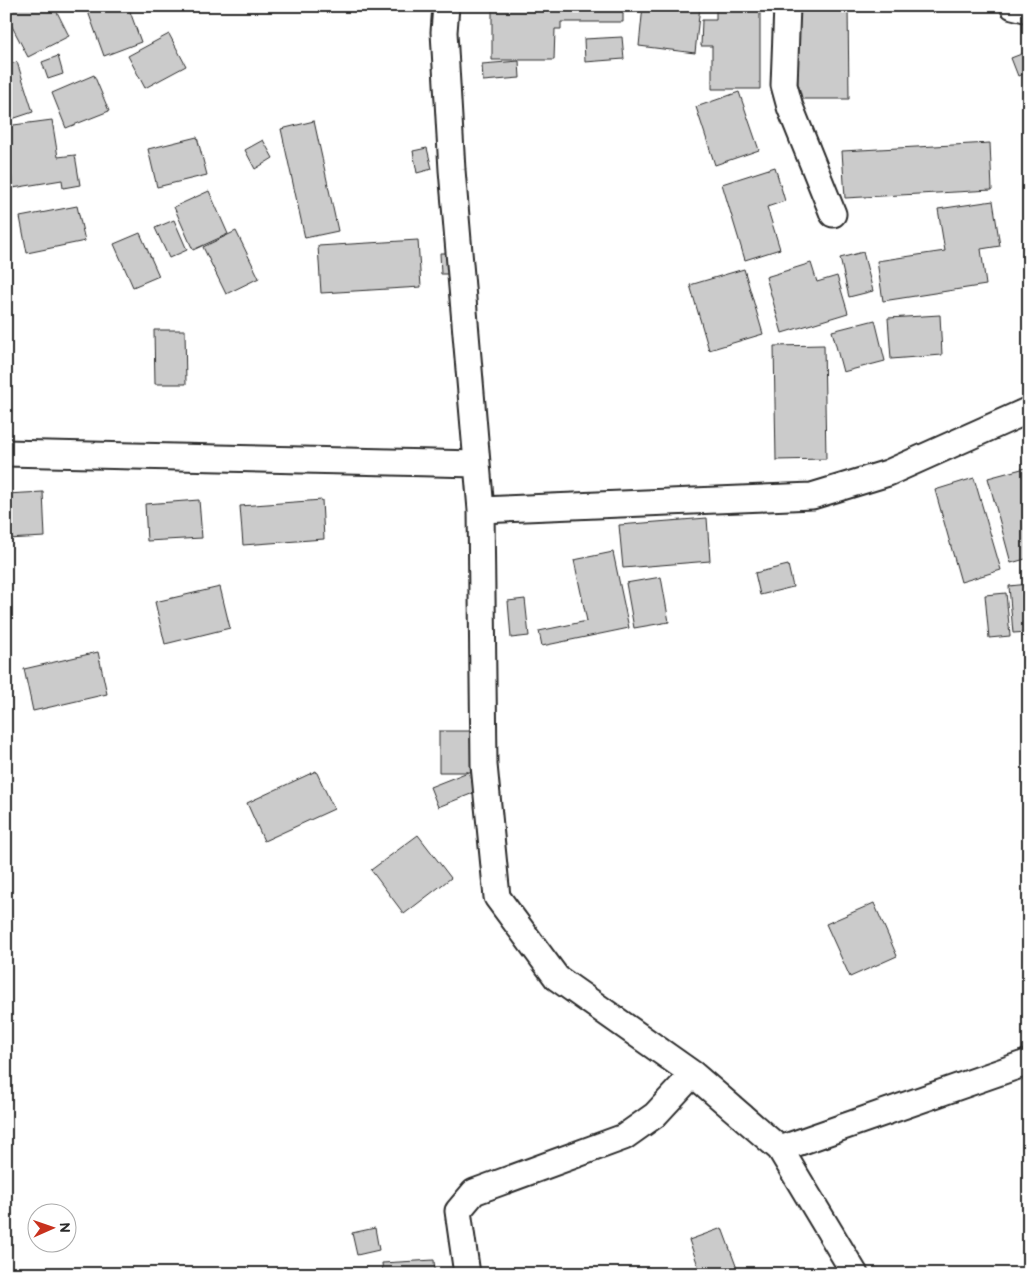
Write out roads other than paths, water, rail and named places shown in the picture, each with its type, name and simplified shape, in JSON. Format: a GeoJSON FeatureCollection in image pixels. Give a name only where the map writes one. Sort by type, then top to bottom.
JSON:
{"type":"FeatureCollection","features":[{"type":"Feature","properties":{"kind":"street"},"geometry":{"type":"LineString","coordinates":[[446,6],[444,32],[452,170],[481,510],[484,765],[497,897],[557,978],[693,1074],[780,1150],[855,1274]]}},
{"type":"Feature","properties":{"kind":"street"},"geometry":{"type":"LineString","coordinates":[[787,6],[784,85],[833,214]]}},
{"type":"Feature","properties":{"kind":"street"},"geometry":{"type":"LineString","coordinates":[[1013,6],[1029,10]]}},
{"type":"Feature","properties":{"kind":"street"},"geometry":{"type":"LineString","coordinates":[[481,510],[812,496],[888,473],[1029,410]]}},
{"type":"Feature","properties":{"kind":"street"},"geometry":{"type":"LineString","coordinates":[[6,453],[477,464]]}},
{"type":"Feature","properties":{"kind":"street"},"geometry":{"type":"LineString","coordinates":[[780,1150],[1029,1062]]}},
{"type":"Feature","properties":{"kind":"street"},"geometry":{"type":"LineString","coordinates":[[467,1274],[458,1211],[474,1192],[624,1136],[655,1115],[693,1074]]}}]}
